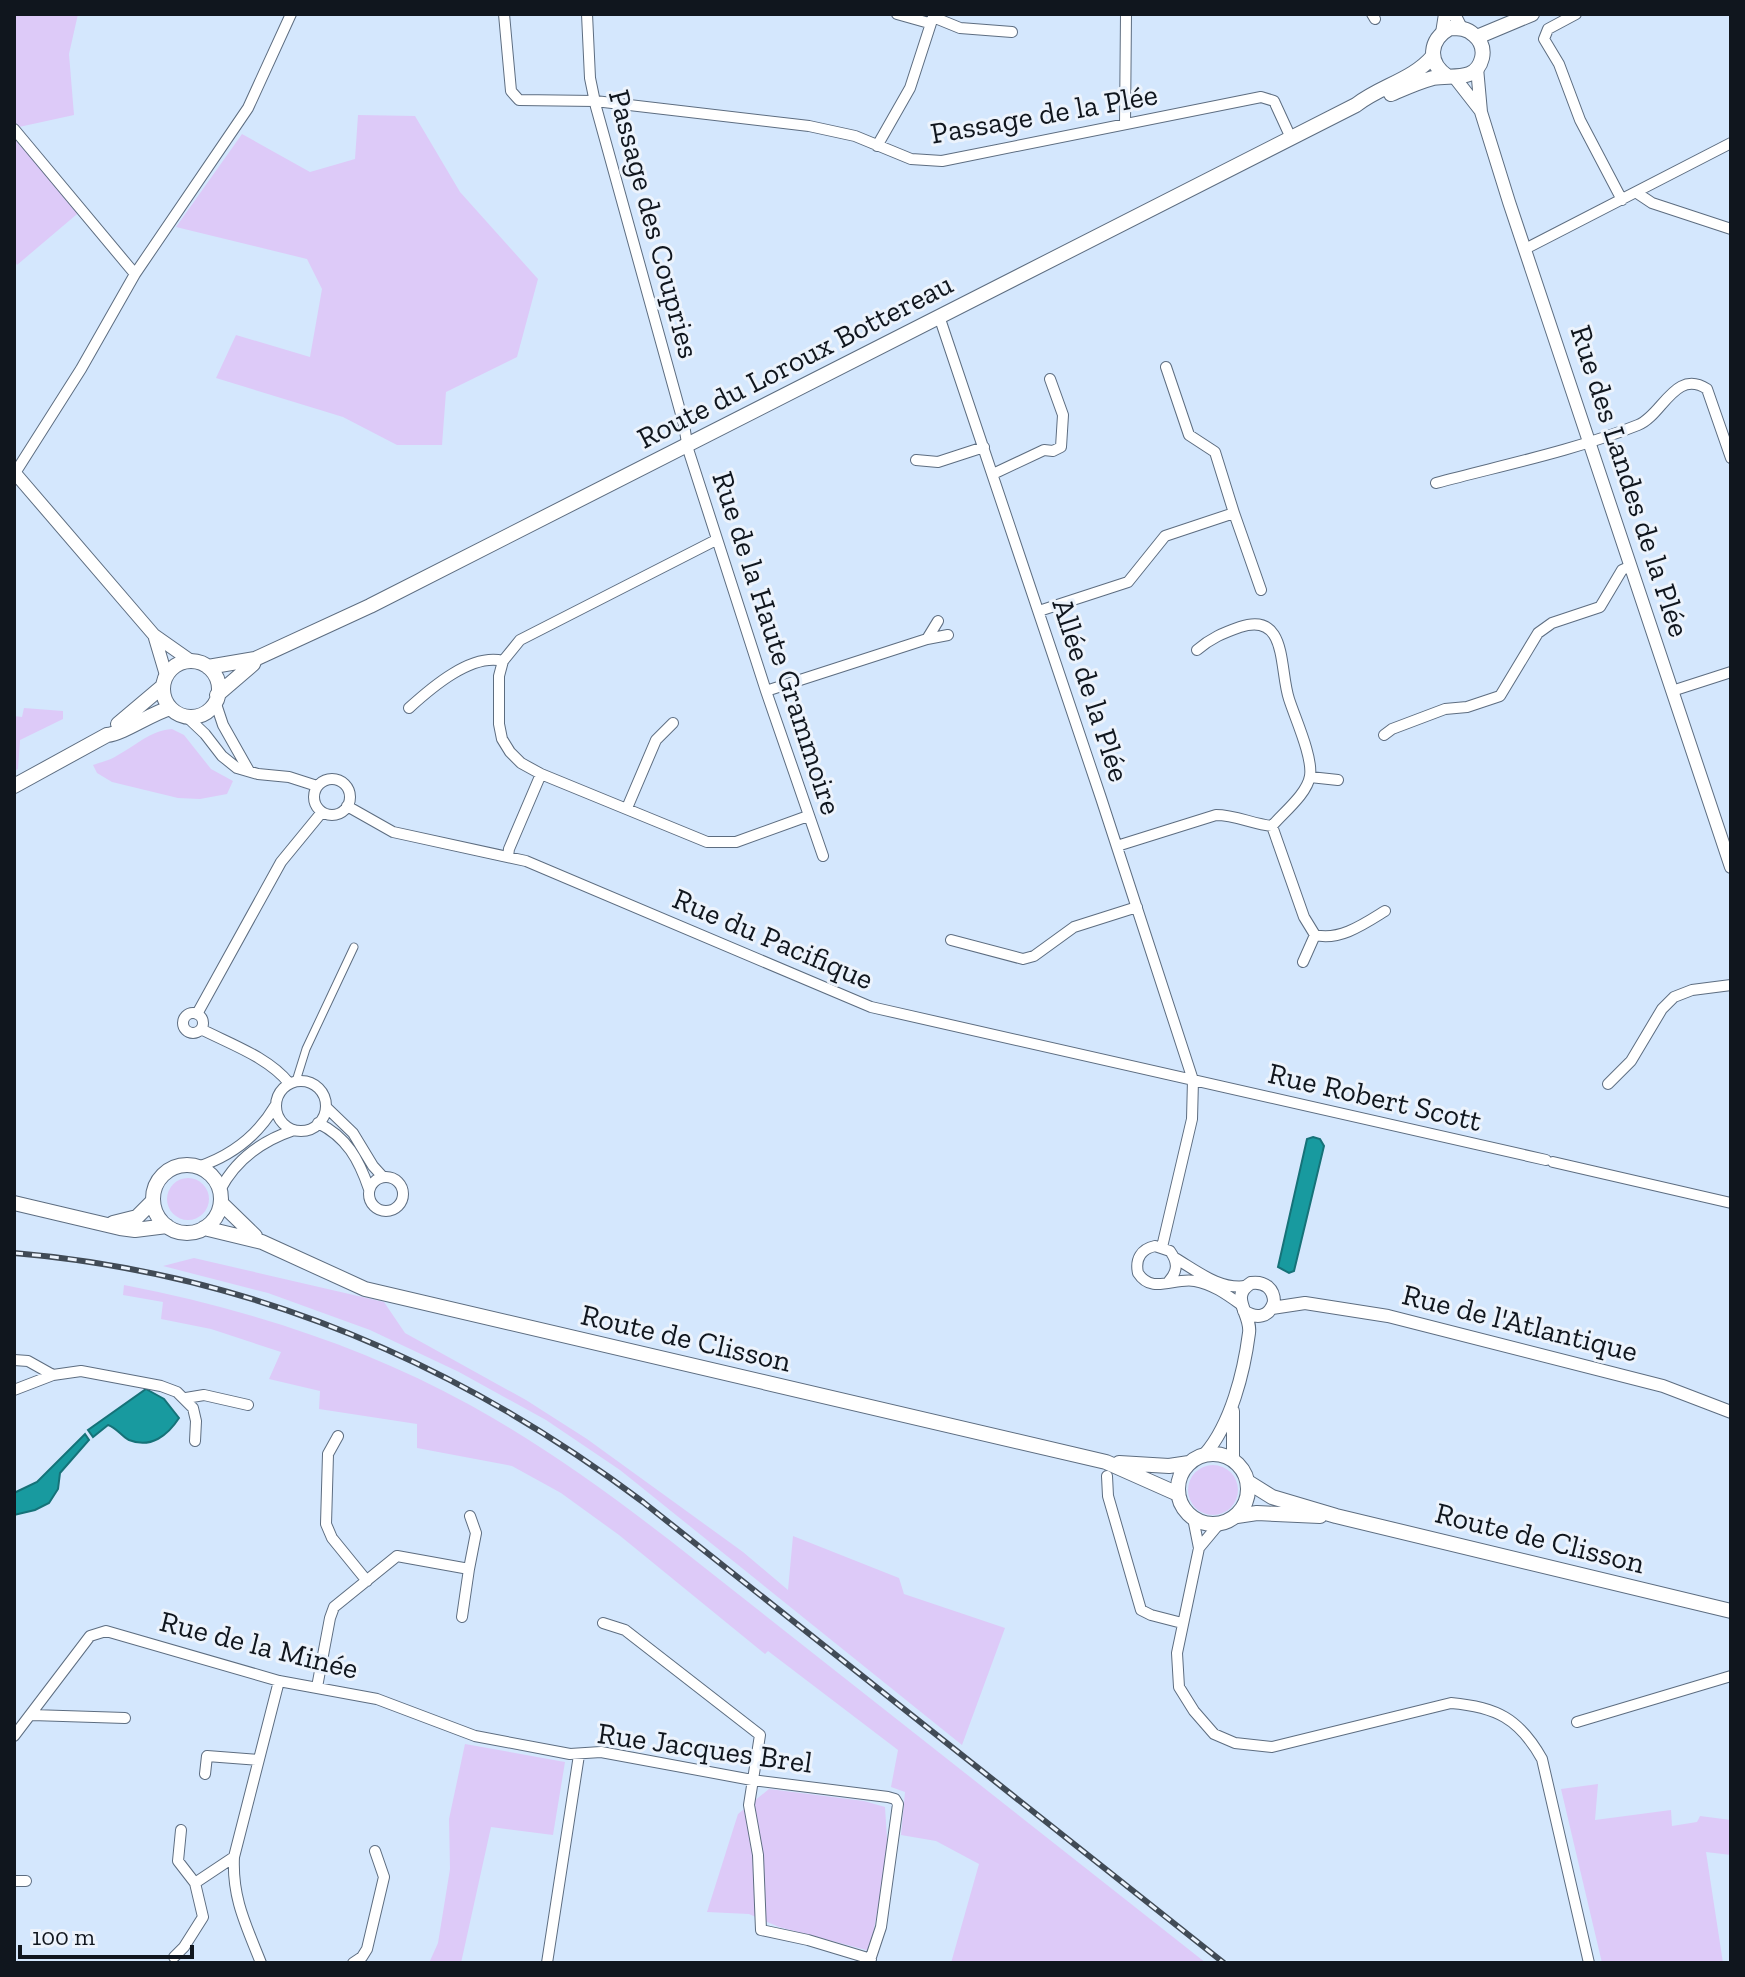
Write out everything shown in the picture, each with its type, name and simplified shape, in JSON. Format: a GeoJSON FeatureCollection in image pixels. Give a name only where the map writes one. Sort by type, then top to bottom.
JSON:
{"type":"FeatureCollection","features":[{"type":"Feature","properties":{"kind":"main road"},"geometry":{"type":"LineString","coordinates":[[1479,42],[1526,17]]}},
{"type":"Feature","properties":{"kind":"main road"},"geometry":{"type":"LineString","coordinates":[[1356,105],[1370,103],[1413,84],[1471,74],[1482,54],[1479,42],[1461,28],[1450,28],[1442,33],[1433,48],[1435,64],[1451,77]]}},
{"type":"Feature","properties":{"kind":"main road"},"geometry":{"type":"LineString","coordinates":[[1356,105],[1419,70],[1433,56]]}},
{"type":"Feature","properties":{"kind":"main road","name":"Route du Loroux Bottereau"},"geometry":{"type":"LineString","coordinates":[[208,667],[255,659],[384,599],[1356,105]]}},
{"type":"Feature","properties":{"kind":"main road","name":"Route du Loroux Bottereau"},"geometry":{"type":"LineString","coordinates":[[216,698],[255,659]]}},
{"type":"Feature","properties":{"kind":"main road"},"geometry":{"type":"LineString","coordinates":[[14,786],[107,735],[165,680],[176,665],[191,661],[208,667],[217,680],[216,698],[200,715],[186,716],[170,708],[163,693],[165,680]]}},
{"type":"Feature","properties":{"kind":"main road"},"geometry":{"type":"LineString","coordinates":[[107,735],[170,708]]}},
{"type":"Feature","properties":{"kind":"main road"},"geometry":{"type":"LineString","coordinates":[[14,1203],[135,1230],[167,1226],[186,1233],[204,1228],[217,1215],[220,1197],[214,1179],[198,1167],[187,1165],[166,1172],[157,1184],[153,1201],[156,1213],[167,1226]]}},
{"type":"Feature","properties":{"kind":"main road","name":"Route de Clisson"},"geometry":{"type":"LineString","coordinates":[[220,1197],[262,1242]]}},
{"type":"Feature","properties":{"kind":"main road"},"geometry":{"type":"LineString","coordinates":[[104,1224],[126,1222],[137,1217],[153,1201]]}},
{"type":"Feature","properties":{"kind":"main road","name":"Route de Clisson"},"geometry":{"type":"LineString","coordinates":[[204,1228],[262,1242],[365,1289],[1107,1469],[1178,1494]]}},
{"type":"Feature","properties":{"kind":"main road"},"geometry":{"type":"LineString","coordinates":[[1205,1454],[1233,1460]]}},
{"type":"Feature","properties":{"kind":"main road","name":"Route de Clisson"},"geometry":{"type":"LineString","coordinates":[[1107,1469],[1189,1463],[1205,1454]]}},
{"type":"Feature","properties":{"kind":"main road","name":"Route de Clisson"},"geometry":{"type":"LineString","coordinates":[[1233,1460],[1248,1482],[1272,1497],[1336,1516],[1731,1611]]}},
{"type":"Feature","properties":{"kind":"main road"},"geometry":{"type":"LineString","coordinates":[[1189,1463],[1178,1482],[1181,1503],[1193,1518],[1219,1524]]}},
{"type":"Feature","properties":{"kind":"main road"},"geometry":{"type":"LineString","coordinates":[[1237,1516],[1247,1498],[1248,1482]]}},
{"type":"Feature","properties":{"kind":"main road","name":"Route de Clisson"},"geometry":{"type":"LineString","coordinates":[[1219,1524],[1237,1516],[1257,1513],[1336,1516]]}},
{"type":"Feature","properties":{"kind":"street"},"geometry":{"type":"LineString","coordinates":[[191,661],[154,635],[14,473],[81,369],[135,274],[248,108],[291,14]]}},
{"type":"Feature","properties":{"kind":"street","name":"Passage de la Plée"},"geometry":{"type":"LineString","coordinates":[[504,14],[511,91],[519,100],[595,101],[809,126],[855,136],[911,159],[942,161],[1261,97],[1274,101],[1291,138]]}},
{"type":"Feature","properties":{"kind":"street","name":"Passage des Coupries"},"geometry":{"type":"LineString","coordinates":[[587,14],[590,78],[595,101],[687,445]]}},
{"type":"Feature","properties":{"kind":"street"},"geometry":{"type":"LineString","coordinates":[[897,14],[932,18],[960,28],[1012,32]]}},
{"type":"Feature","properties":{"kind":"street"},"geometry":{"type":"LineString","coordinates":[[1125,124],[1126,14]]}},
{"type":"Feature","properties":{"kind":"street"},"geometry":{"type":"LineString","coordinates":[[1442,33],[1445,14]]}},
{"type":"Feature","properties":{"kind":"street"},"geometry":{"type":"LineString","coordinates":[[1454,14],[1461,28]]}},
{"type":"Feature","properties":{"kind":"street"},"geometry":{"type":"LineString","coordinates":[[1576,14],[1548,29],[1544,39],[1559,64],[1580,120],[1622,200]]}},
{"type":"Feature","properties":{"kind":"street"},"geometry":{"type":"LineString","coordinates":[[877,146],[910,88],[932,18]]}},
{"type":"Feature","properties":{"kind":"street","name":"Rue des Landes de la Plée"},"geometry":{"type":"LineString","coordinates":[[1477,68],[1481,112],[1731,867]]}},
{"type":"Feature","properties":{"kind":"street","name":"Rue des Landes de la Plée"},"geometry":{"type":"LineString","coordinates":[[1451,77],[1481,112]]}},
{"type":"Feature","properties":{"kind":"street"},"geometry":{"type":"LineString","coordinates":[[14,129],[135,274]]}},
{"type":"Feature","properties":{"kind":"street"},"geometry":{"type":"LineString","coordinates":[[1525,249],[1731,143]]}},
{"type":"Feature","properties":{"kind":"street"},"geometry":{"type":"LineString","coordinates":[[1637,193],[1652,203],[1731,229]]}},
{"type":"Feature","properties":{"kind":"street","name":"Allée de la Plée"},"geometry":{"type":"LineString","coordinates":[[939,316],[1193,1080],[1192,1119],[1162,1247]]}},
{"type":"Feature","properties":{"kind":"street"},"geometry":{"type":"LineString","coordinates":[[1166,367],[1189,435],[1215,452],[1261,590]]}},
{"type":"Feature","properties":{"kind":"street"},"geometry":{"type":"LineString","coordinates":[[993,474],[1044,450],[1053,451],[1061,447],[1063,415],[1050,379]]}},
{"type":"Feature","properties":{"kind":"street"},"geometry":{"type":"LineString","coordinates":[[1436,483],[1643,423],[1673,391],[1697,384],[1707,389],[1731,458]]}},
{"type":"Feature","properties":{"kind":"street","name":"Rue de la Haute Grammoire"},"geometry":{"type":"LineString","coordinates":[[687,445],[823,856]]}},
{"type":"Feature","properties":{"kind":"street"},"geometry":{"type":"LineString","coordinates":[[916,460],[938,462],[984,447]]}},
{"type":"Feature","properties":{"kind":"street"},"geometry":{"type":"LineString","coordinates":[[1039,611],[1128,582],[1165,536],[1234,513]]}},
{"type":"Feature","properties":{"kind":"street"},"geometry":{"type":"LineString","coordinates":[[716,540],[520,640],[503,661],[499,689],[502,739],[521,763],[541,774],[707,842],[726,844],[808,816]]}},
{"type":"Feature","properties":{"kind":"street"},"geometry":{"type":"LineString","coordinates":[[1384,735],[1445,709],[1467,707],[1500,696],[1538,633],[1552,623],[1600,607],[1622,570],[1631,566]]}},
{"type":"Feature","properties":{"kind":"street"},"geometry":{"type":"LineString","coordinates":[[927,639],[938,621]]}},
{"type":"Feature","properties":{"kind":"street"},"geometry":{"type":"LineString","coordinates":[[1197,650],[1215,635],[1254,622],[1266,624],[1274,633],[1284,665],[1286,690],[1309,763],[1310,777],[1305,788],[1272,826]]}},
{"type":"Feature","properties":{"kind":"street"},"geometry":{"type":"LineString","coordinates":[[154,635],[165,680]]}},
{"type":"Feature","properties":{"kind":"street"},"geometry":{"type":"LineString","coordinates":[[766,691],[948,635]]}},
{"type":"Feature","properties":{"kind":"street"},"geometry":{"type":"LineString","coordinates":[[409,708],[434,684],[484,659],[503,661]]}},
{"type":"Feature","properties":{"kind":"street"},"geometry":{"type":"LineString","coordinates":[[1672,691],[1731,672]]}},
{"type":"Feature","properties":{"kind":"street"},"geometry":{"type":"LineString","coordinates":[[216,698],[228,736],[249,771]]}},
{"type":"Feature","properties":{"kind":"street"},"geometry":{"type":"LineString","coordinates":[[186,716],[237,768],[289,777],[317,786],[330,779],[342,782],[349,792],[347,806],[336,814],[322,812],[314,801],[317,786]]}},
{"type":"Feature","properties":{"kind":"street"},"geometry":{"type":"LineString","coordinates":[[627,808],[656,740],[673,723]]}},
{"type":"Feature","properties":{"kind":"street"},"geometry":{"type":"LineString","coordinates":[[508,856],[541,774]]}},
{"type":"Feature","properties":{"kind":"street"},"geometry":{"type":"LineString","coordinates":[[1310,777],[1338,780]]}},
{"type":"Feature","properties":{"kind":"street","name":"Rue du Pacifique"},"geometry":{"type":"LineString","coordinates":[[347,806],[393,832],[526,861],[871,1007],[1193,1080]]}},
{"type":"Feature","properties":{"kind":"street"},"geometry":{"type":"LineString","coordinates":[[197,1014],[281,862],[322,812]]}},
{"type":"Feature","properties":{"kind":"street"},"geometry":{"type":"LineString","coordinates":[[1117,846],[1216,815],[1229,815],[1272,826]]}},
{"type":"Feature","properties":{"kind":"street"},"geometry":{"type":"LineString","coordinates":[[1272,826],[1304,917],[1315,935],[1327,938],[1356,928],[1385,911]]}},
{"type":"Feature","properties":{"kind":"street"},"geometry":{"type":"LineString","coordinates":[[951,940],[1023,959],[1034,956],[1074,927],[1137,907]]}},
{"type":"Feature","properties":{"kind":"street"},"geometry":{"type":"LineString","coordinates":[[1303,962],[1315,935]]}},
{"type":"Feature","properties":{"kind":"street"},"geometry":{"type":"LineString","coordinates":[[198,1167],[228,1155],[267,1120],[279,1092],[293,1082],[354,947]]}},
{"type":"Feature","properties":{"kind":"street"},"geometry":{"type":"LineString","coordinates":[[1608,1084],[1631,1061],[1662,1009],[1674,997],[1692,990],[1731,985]]}},
{"type":"Feature","properties":{"kind":"street"},"geometry":{"type":"LineString","coordinates":[[197,1014],[186,1016],[183,1025],[192,1033],[201,1029]]}},
{"type":"Feature","properties":{"kind":"street"},"geometry":{"type":"LineString","coordinates":[[197,1014],[203,1022],[201,1029]]}},
{"type":"Feature","properties":{"kind":"street"},"geometry":{"type":"LineString","coordinates":[[201,1029],[259,1059],[293,1082],[316,1086],[325,1098],[326,1107],[318,1123],[307,1130],[294,1130],[259,1145],[237,1163],[220,1197]]}},
{"type":"Feature","properties":{"kind":"street","name":"Rue Robert Scott"},"geometry":{"type":"LineString","coordinates":[[1193,1080],[1731,1203]]}},
{"type":"Feature","properties":{"kind":"street"},"geometry":{"type":"LineString","coordinates":[[275,1106],[283,1123],[294,1130]]}},
{"type":"Feature","properties":{"kind":"street"},"geometry":{"type":"LineString","coordinates":[[326,1107],[353,1133],[383,1177]]}},
{"type":"Feature","properties":{"kind":"street"},"geometry":{"type":"LineString","coordinates":[[318,1123],[334,1130],[346,1142],[363,1172],[370,1200],[376,1208],[385,1211],[398,1205],[402,1197],[401,1187],[395,1179],[383,1177],[374,1181],[369,1189]]}},
{"type":"Feature","properties":{"kind":"street"},"geometry":{"type":"LineString","coordinates":[[1162,1247],[1175,1258],[1227,1286],[1263,1283],[1271,1305],[1260,1317],[1251,1316],[1219,1290],[1196,1281],[1150,1284],[1142,1280],[1137,1266],[1138,1258],[1148,1248],[1162,1247]]}},
{"type":"Feature","properties":{"kind":"street"},"geometry":{"type":"LineString","coordinates":[[1169,1281],[1176,1271],[1175,1258]]}},
{"type":"Feature","properties":{"kind":"street"},"geometry":{"type":"LineString","coordinates":[[1246,1286],[1240,1297],[1250,1329]]}},
{"type":"Feature","properties":{"kind":"street","name":"Rue de l'Atlantique"},"geometry":{"type":"LineString","coordinates":[[1271,1305],[1305,1303],[1388,1316],[1663,1386],[1731,1412]]}},
{"type":"Feature","properties":{"kind":"street"},"geometry":{"type":"LineString","coordinates":[[1205,1454],[1217,1440],[1233,1403],[1250,1329],[1271,1305]]}},
{"type":"Feature","properties":{"kind":"street"},"geometry":{"type":"LineString","coordinates":[[14,1360],[28,1361],[53,1375]]}},
{"type":"Feature","properties":{"kind":"street"},"geometry":{"type":"LineString","coordinates":[[14,1390],[53,1375],[81,1371],[161,1386],[186,1398],[193,1408],[195,1441]]}},
{"type":"Feature","properties":{"kind":"street"},"geometry":{"type":"LineString","coordinates":[[186,1398],[204,1395],[248,1405]]}},
{"type":"Feature","properties":{"kind":"street"},"geometry":{"type":"LineString","coordinates":[[1233,1403],[1233,1460]]}},
{"type":"Feature","properties":{"kind":"street"},"geometry":{"type":"LineString","coordinates":[[338,1436],[328,1454],[326,1524],[332,1538],[367,1581]]}},
{"type":"Feature","properties":{"kind":"street"},"geometry":{"type":"LineString","coordinates":[[1107,1469],[1108,1496],[1141,1610],[1182,1623]]}},
{"type":"Feature","properties":{"kind":"street"},"geometry":{"type":"LineString","coordinates":[[462,1617],[476,1533],[470,1516]]}},
{"type":"Feature","properties":{"kind":"street"},"geometry":{"type":"LineString","coordinates":[[1193,1518],[1199,1548],[1177,1653],[1179,1687],[1214,1734],[1235,1743],[1272,1747],[1451,1703],[1475,1705],[1500,1713],[1532,1741],[1542,1759],[1589,1963]]}},
{"type":"Feature","properties":{"kind":"street"},"geometry":{"type":"LineString","coordinates":[[1199,1548],[1219,1524]]}},
{"type":"Feature","properties":{"kind":"street"},"geometry":{"type":"LineString","coordinates":[[317,1687],[332,1612],[397,1556],[469,1569]]}},
{"type":"Feature","properties":{"kind":"street"},"geometry":{"type":"LineString","coordinates":[[603,1623],[625,1630],[760,1735],[749,1805],[758,1855],[761,1930],[808,1940],[870,1961]]}},
{"type":"Feature","properties":{"kind":"street","name":"Rue de la Minée"},"geometry":{"type":"LineString","coordinates":[[14,1736],[90,1636],[106,1631],[279,1681],[377,1699],[475,1736],[509,1742]]}},
{"type":"Feature","properties":{"kind":"street"},"geometry":{"type":"LineString","coordinates":[[1577,1722],[1731,1676]]}},
{"type":"Feature","properties":{"kind":"street"},"geometry":{"type":"LineString","coordinates":[[261,1963],[236,1902],[234,1857],[279,1681]]}},
{"type":"Feature","properties":{"kind":"street"},"geometry":{"type":"LineString","coordinates":[[32,1715],[125,1718]]}},
{"type":"Feature","properties":{"kind":"street","name":"Rue Jacques Brel"},"geometry":{"type":"LineString","coordinates":[[509,1742],[579,1755],[601,1752],[752,1780],[895,1799],[898,1804],[881,1927],[870,1961]]}},
{"type":"Feature","properties":{"kind":"street"},"geometry":{"type":"LineString","coordinates":[[547,1963],[579,1755]]}},
{"type":"Feature","properties":{"kind":"street"},"geometry":{"type":"LineString","coordinates":[[205,1774],[207,1756],[258,1760]]}},
{"type":"Feature","properties":{"kind":"street"},"geometry":{"type":"LineString","coordinates":[[174,1957],[203,1917],[195,1883],[178,1861],[181,1830]]}},
{"type":"Feature","properties":{"kind":"street"},"geometry":{"type":"LineString","coordinates":[[353,1963],[367,1949],[384,1877],[375,1851]]}},
{"type":"Feature","properties":{"kind":"street"},"geometry":{"type":"LineString","coordinates":[[195,1883],[234,1857]]}},
{"type":"Feature","properties":{"kind":"shaded area"},"geometry":{"type":"Polygon","coordinates":[[[14,14],[78,14],[69,54],[74,115],[19,127],[83,209],[17,265],[14,260],[14,14]]]}},
{"type":"Feature","properties":{"kind":"shaded area"},"geometry":{"type":"Polygon","coordinates":[[[358,115],[415,116],[460,192],[538,279],[517,357],[446,392],[442,445],[397,445],[343,417],[216,378],[236,335],[310,357],[322,289],[307,259],[176,227],[242,134],[310,172],[355,159],[358,115]]]}},
{"type":"Feature","properties":{"kind":"shaded area"},"geometry":{"type":"Polygon","coordinates":[[[24,708],[63,711],[63,719],[20,740],[18,769],[14,771],[14,716],[22,717],[24,708]]]}},
{"type":"Feature","properties":{"kind":"shaded area"},"geometry":{"type":"Polygon","coordinates":[[[172,729],[184,735],[211,769],[233,781],[227,794],[200,799],[178,798],[112,782],[97,773],[93,765],[115,757],[150,735],[172,729]]]}},
{"type":"Feature","properties":{"kind":"shaded area"},"geometry":{"type":"Polygon","coordinates":[[[1307,1139],[1320,1139],[1324,1146],[1294,1271],[1289,1273],[1278,1267],[1307,1139]]]}},
{"type":"Feature","properties":{"kind":"shaded area"},"geometry":{"type":"Polygon","coordinates":[[[188,1178],[203,1184],[209,1199],[203,1214],[188,1220],[173,1214],[167,1199],[173,1184],[188,1178]]]}},
{"type":"Feature","properties":{"kind":"shaded area"},"geometry":{"type":"Polygon","coordinates":[[[194,1258],[384,1302],[405,1333],[526,1400],[587,1439],[743,1552],[788,1590],[793,1536],[899,1578],[904,1594],[1005,1628],[962,1745],[620,1470],[546,1420],[459,1372],[370,1330],[268,1293],[163,1266],[194,1258]]]}},
{"type":"Feature","properties":{"kind":"shaded area"},"geometry":{"type":"Polygon","coordinates":[[[124,1285],[213,1305],[345,1347],[430,1384],[523,1436],[599,1487],[672,1542],[1206,1963],[951,1963],[979,1864],[936,1841],[901,1835],[905,1792],[891,1787],[898,1750],[768,1651],[765,1654],[619,1535],[561,1493],[512,1466],[417,1448],[417,1424],[319,1409],[320,1391],[269,1379],[281,1352],[211,1329],[161,1319],[163,1302],[123,1295],[124,1285]]]}},
{"type":"Feature","properties":{"kind":"shaded area"},"geometry":{"type":"Polygon","coordinates":[[[146,1389],[164,1399],[179,1418],[170,1430],[158,1439],[145,1443],[126,1438],[108,1425],[93,1437],[88,1430],[146,1389]]]}},
{"type":"Feature","properties":{"kind":"shaded area"},"geometry":{"type":"Polygon","coordinates":[[[85,1434],[89,1440],[60,1473],[58,1489],[49,1503],[14,1515],[14,1493],[37,1482],[85,1434]]]}},
{"type":"Feature","properties":{"kind":"shaded area"},"geometry":{"type":"Polygon","coordinates":[[[1213,1465],[1231,1472],[1238,1490],[1231,1508],[1213,1515],[1195,1508],[1188,1490],[1195,1472],[1213,1465]]]}},
{"type":"Feature","properties":{"kind":"shaded area"},"geometry":{"type":"Polygon","coordinates":[[[465,1744],[565,1762],[553,1835],[491,1827],[461,1963],[429,1963],[438,1943],[450,1869],[449,1819],[465,1744]]]}},
{"type":"Feature","properties":{"kind":"shaded area"},"geometry":{"type":"Polygon","coordinates":[[[1598,1784],[1595,1820],[1671,1810],[1672,1826],[1697,1822],[1700,1816],[1731,1820],[1731,1855],[1706,1852],[1723,1963],[1602,1963],[1561,1789],[1598,1784]]]}},
{"type":"Feature","properties":{"kind":"shaded area"},"geometry":{"type":"Polygon","coordinates":[[[769,1789],[864,1801],[885,1807],[888,1854],[870,1951],[779,1927],[749,1914],[707,1912],[738,1814],[769,1789]]]}},
{"type":"Feature","properties":{"kind":"railway"},"geometry":{"type":"LineString","coordinates":[[14,1253],[101,1264],[185,1281],[267,1304],[346,1332],[424,1367],[499,1407],[572,1452],[643,1502],[1224,1963]]}}]}
